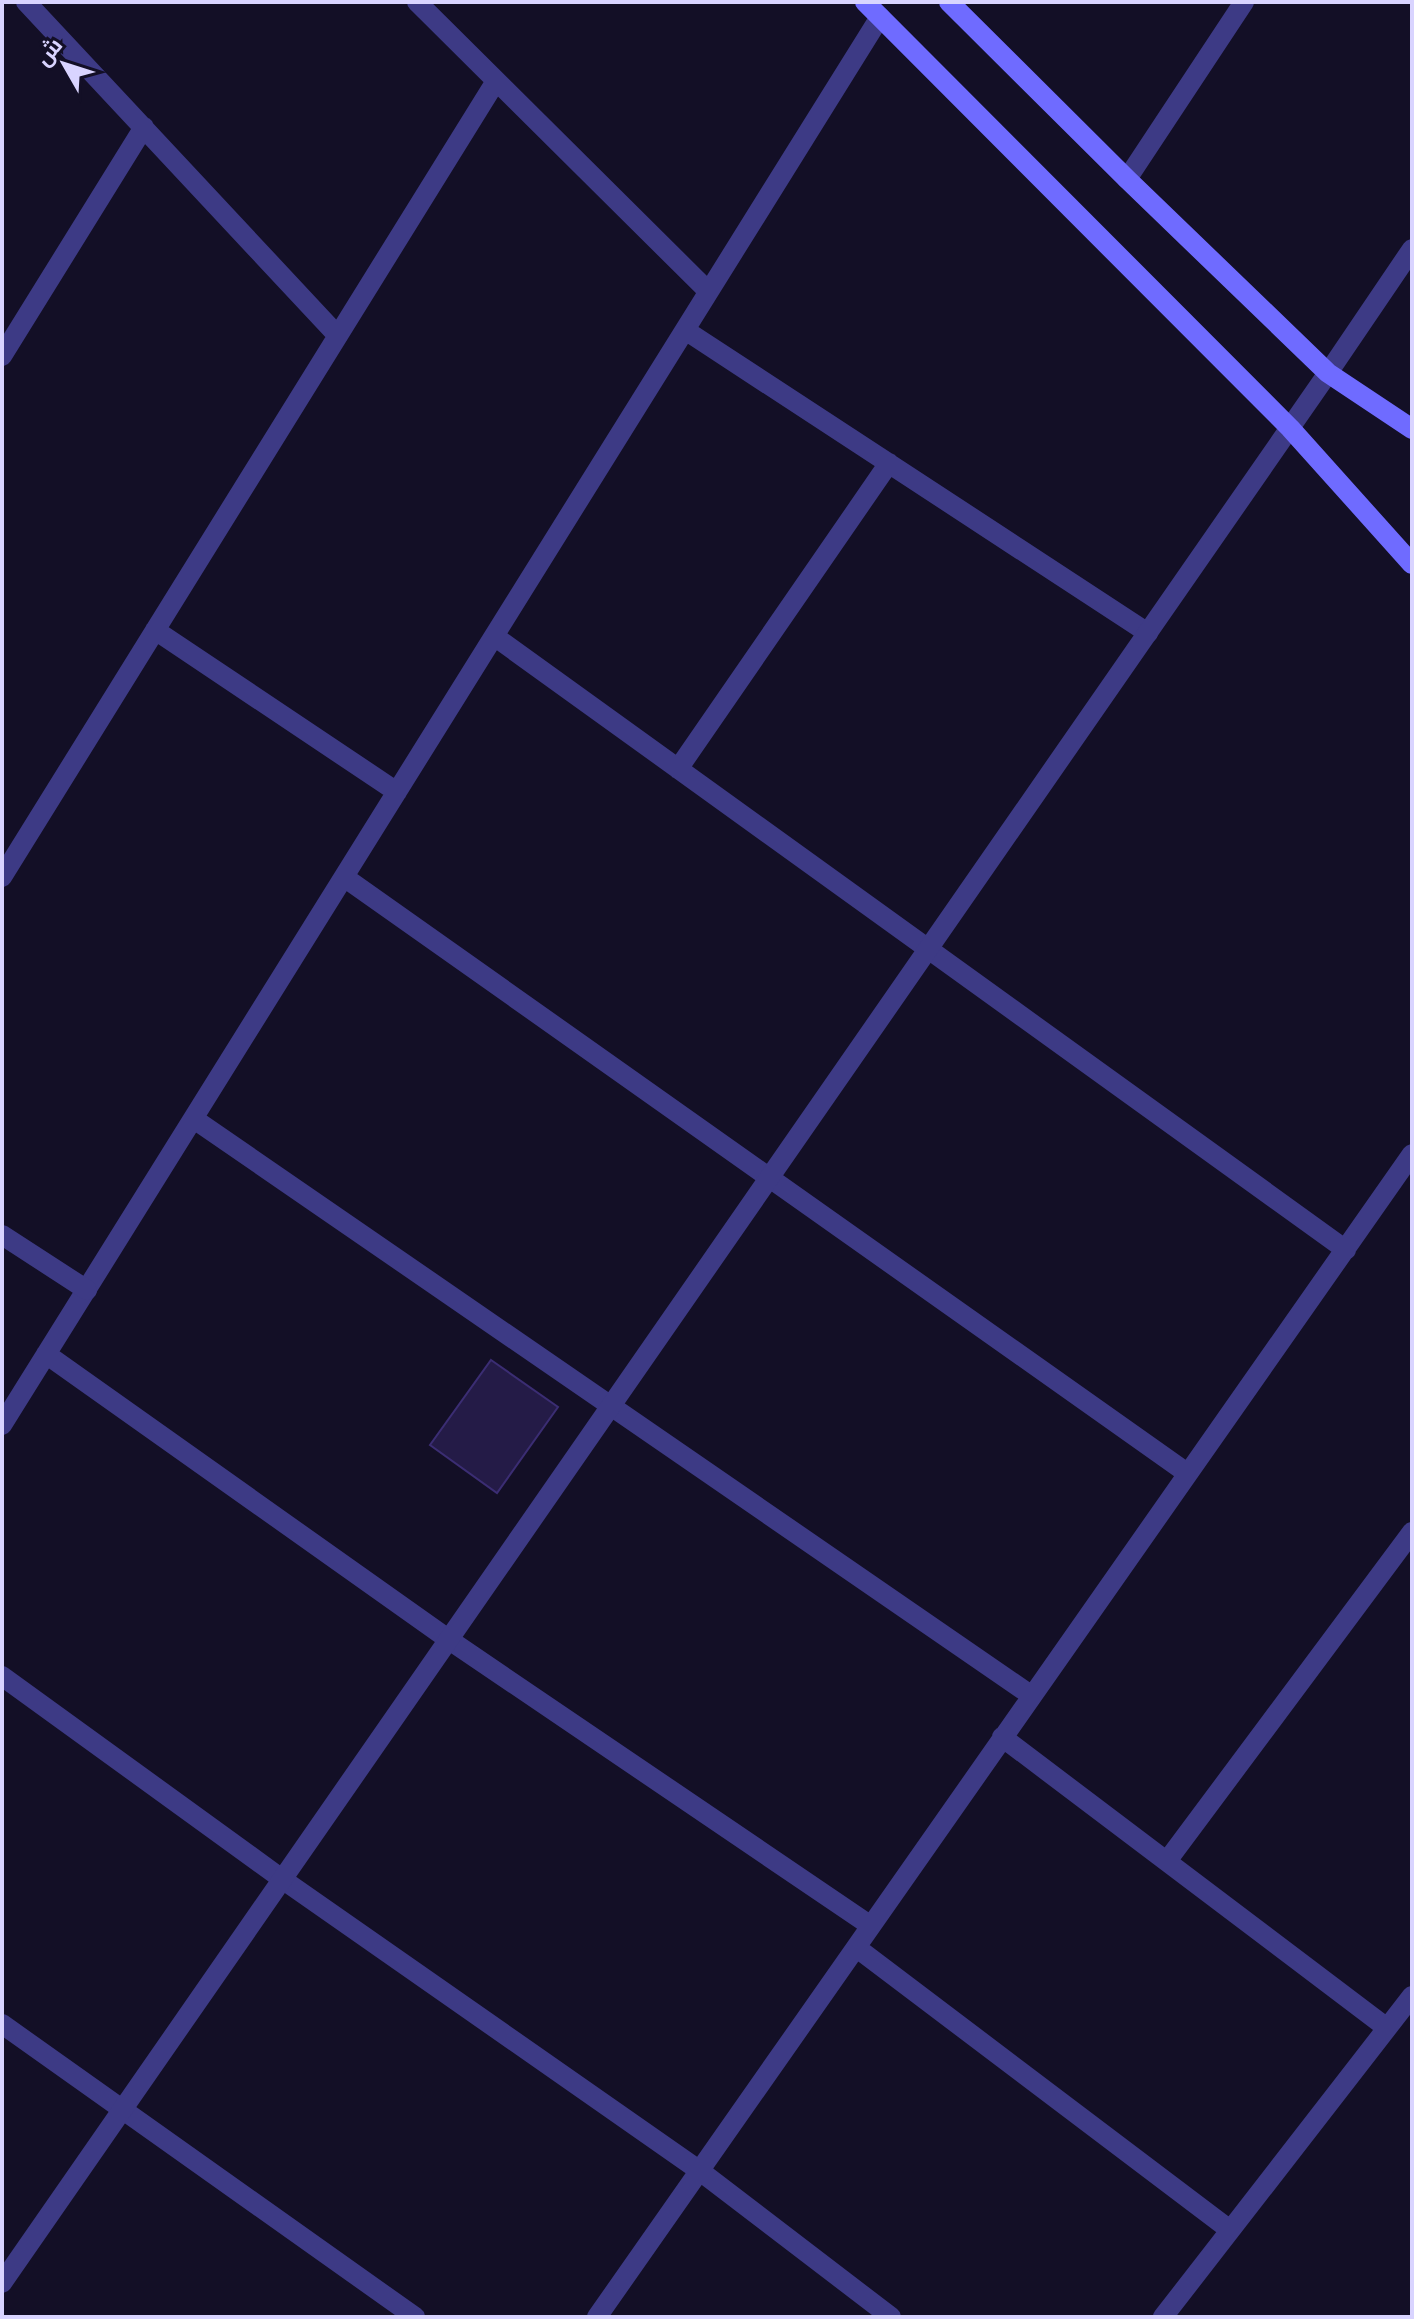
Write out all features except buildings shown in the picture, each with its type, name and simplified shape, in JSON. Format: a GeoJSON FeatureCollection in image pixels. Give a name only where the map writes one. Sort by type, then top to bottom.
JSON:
{"type":"FeatureCollection","features":[{"type":"Feature","properties":{"kind":"main road"},"geometry":{"type":"LineString","coordinates":[[865,2],[1290,428],[1412,564]]}},
{"type":"Feature","properties":{"kind":"main road"},"geometry":{"type":"LineString","coordinates":[[949,2],[1328,373],[1412,429]]}},
{"type":"Feature","properties":{"kind":"street"},"geometry":{"type":"LineString","coordinates":[[26,2],[338,336]]}},
{"type":"Feature","properties":{"kind":"street"},"geometry":{"type":"LineString","coordinates":[[417,2],[708,291]]}},
{"type":"Feature","properties":{"kind":"street"},"geometry":{"type":"LineString","coordinates":[[1127,179],[1244,2]]}},
{"type":"Feature","properties":{"kind":"street"},"geometry":{"type":"LineString","coordinates":[[2,1425],[880,17]]}},
{"type":"Feature","properties":{"kind":"street"},"geometry":{"type":"LineString","coordinates":[[3,874],[496,81]]}},
{"type":"Feature","properties":{"kind":"street"},"geometry":{"type":"LineString","coordinates":[[2,356],[144,127]]}},
{"type":"Feature","properties":{"kind":"street"},"geometry":{"type":"LineString","coordinates":[[2,2283],[1412,249]]}},
{"type":"Feature","properties":{"kind":"street"},"geometry":{"type":"LineString","coordinates":[[685,330],[1148,633]]}},
{"type":"Feature","properties":{"kind":"street"},"geometry":{"type":"LineString","coordinates":[[678,769],[889,463]]}},
{"type":"Feature","properties":{"kind":"street"},"geometry":{"type":"LineString","coordinates":[[155,630],[397,792]]}},
{"type":"Feature","properties":{"kind":"street"},"geometry":{"type":"LineString","coordinates":[[494,636],[1346,1250]]}},
{"type":"Feature","properties":{"kind":"street"},"geometry":{"type":"LineString","coordinates":[[344,877],[1187,1473]]}},
{"type":"Feature","properties":{"kind":"street"},"geometry":{"type":"LineString","coordinates":[[194,1119],[1032,1696]]}},
{"type":"Feature","properties":{"kind":"street"},"geometry":{"type":"LineString","coordinates":[[597,2317],[1412,1154]]}},
{"type":"Feature","properties":{"kind":"street"},"geometry":{"type":"LineString","coordinates":[[2,1235],[87,1290]]}},
{"type":"Feature","properties":{"kind":"street"},"geometry":{"type":"LineString","coordinates":[[46,1354],[448,1639],[871,1926]]}},
{"type":"Feature","properties":{"kind":"street"},"geometry":{"type":"LineString","coordinates":[[1167,1861],[1412,1532]]}},
{"type":"Feature","properties":{"kind":"street"},"geometry":{"type":"LineString","coordinates":[[2,1676],[282,1879],[700,2171],[891,2317]]}},
{"type":"Feature","properties":{"kind":"street"},"geometry":{"type":"LineString","coordinates":[[1002,1737],[1387,2028]]}},
{"type":"Feature","properties":{"kind":"street"},"geometry":{"type":"LineString","coordinates":[[857,1948],[1230,2230]]}},
{"type":"Feature","properties":{"kind":"street"},"geometry":{"type":"LineString","coordinates":[[1163,2317],[1412,1996]]}},
{"type":"Feature","properties":{"kind":"street"},"geometry":{"type":"LineString","coordinates":[[2,2024],[415,2317]]}}]}
